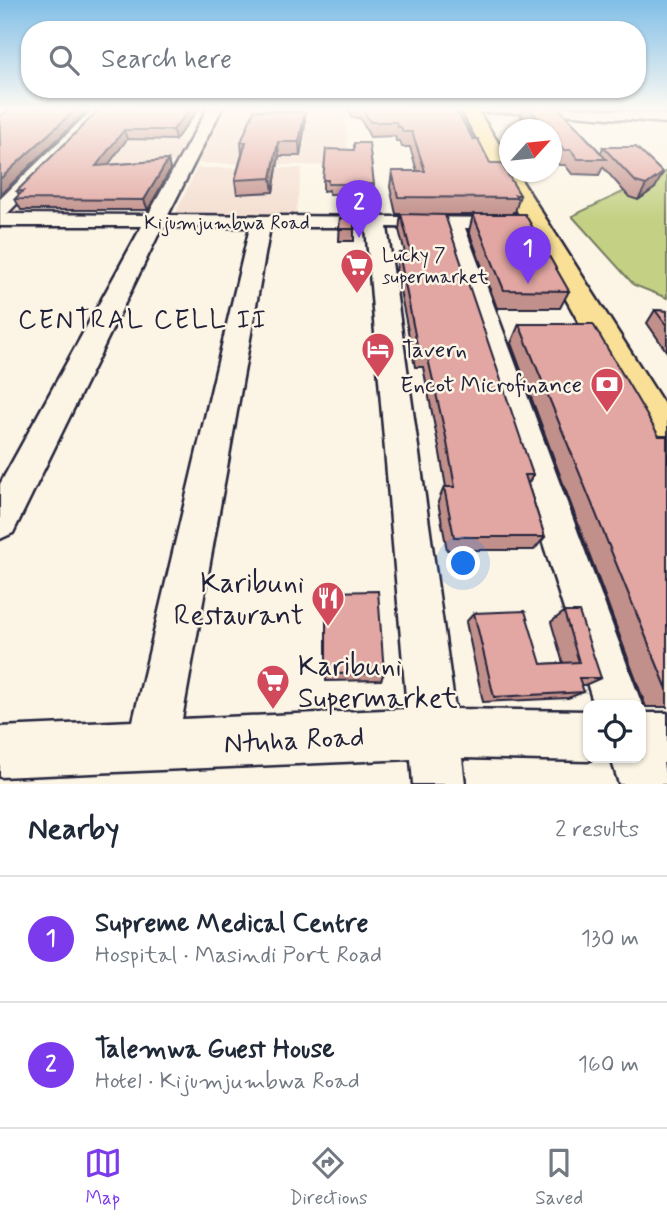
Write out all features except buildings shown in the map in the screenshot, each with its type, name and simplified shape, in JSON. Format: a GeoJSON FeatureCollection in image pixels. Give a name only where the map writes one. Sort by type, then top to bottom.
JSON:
{"type":"FeatureCollection","features":[{"type":"Feature","properties":{"kind":"main road"},"geometry":{"type":"LineString","coordinates":[[490,145],[654,406],[667,444]]}},
{"type":"Feature","properties":{"kind":"street"},"geometry":{"type":"LineString","coordinates":[[0,210],[65,145]]}},
{"type":"Feature","properties":{"kind":"street"},"geometry":{"type":"LineString","coordinates":[[0,521],[196,145]]}},
{"type":"Feature","properties":{"kind":"street","name":"Kijumjumbwa Road"},"geometry":{"type":"LineString","coordinates":[[0,220],[537,222]]}},
{"type":"Feature","properties":{"kind":"street"},"geometry":{"type":"LineString","coordinates":[[152,747],[261,222]]}},
{"type":"Feature","properties":{"kind":"street"},"geometry":{"type":"LineString","coordinates":[[376,222],[439,784]]}},
{"type":"Feature","properties":{"kind":"street"},"geometry":{"type":"LineString","coordinates":[[453,223],[616,700]]}},
{"type":"Feature","properties":{"kind":"street","name":"Ntuha Road"},"geometry":{"type":"LineString","coordinates":[[0,752],[434,733],[583,736]]}},
{"type":"Feature","properties":{"kind":"street"},"geometry":{"type":"LineString","coordinates":[[646,738],[667,738]]}},
{"type":"Feature","properties":{"kind":"street"},"geometry":{"type":"LineString","coordinates":[[638,763],[645,784]]}},
{"type":"Feature","properties":{"kind":"shaded area"},"geometry":{"type":"Polygon","coordinates":[[[83,145],[192,145],[182,161],[106,172],[78,212],[12,212],[83,145]]]}},
{"type":"Feature","properties":{"kind":"shaded area"},"geometry":{"type":"Polygon","coordinates":[[[207,145],[348,145],[350,166],[198,163],[207,145]]]}},
{"type":"Feature","properties":{"kind":"shaded area"},"geometry":{"type":"Polygon","coordinates":[[[197,168],[302,168],[295,217],[174,217],[197,168]]]}},
{"type":"Feature","properties":{"kind":"green space"},"geometry":{"type":"Polygon","coordinates":[[[667,171],[667,298],[634,285],[572,216],[667,171]]]}},
{"type":"Feature","properties":{"kind":"place","name":"Talemwa Guest House"},"geometry":{"type":"Point","coordinates":[359,238]}},
{"type":"Feature","properties":{"kind":"place","name":"Supreme Medical Centre"},"geometry":{"type":"Point","coordinates":[528,284]}},
{"type":"Feature","properties":{"kind":"place","name":"Lucky 7 supermarket"},"geometry":{"type":"Point","coordinates":[357,295]}},
{"type":"Feature","properties":{"kind":"place","name":"Tavern"},"geometry":{"type":"Point","coordinates":[378,379]}},
{"type":"Feature","properties":{"kind":"place","name":"Encot Microfinance"},"geometry":{"type":"Point","coordinates":[607,414]}},
{"type":"Feature","properties":{"kind":"place","name":"Karibuni Restaurant"},"geometry":{"type":"Point","coordinates":[328,628]}},
{"type":"Feature","properties":{"kind":"place","name":"Karibuni Supermarket"},"geometry":{"type":"Point","coordinates":[273,711]}},
{"type":"Feature","properties":{"kind":"district","name":"CENTRAL CELL II"},"geometry":{"type":"Point","coordinates":[143,319]}}]}
